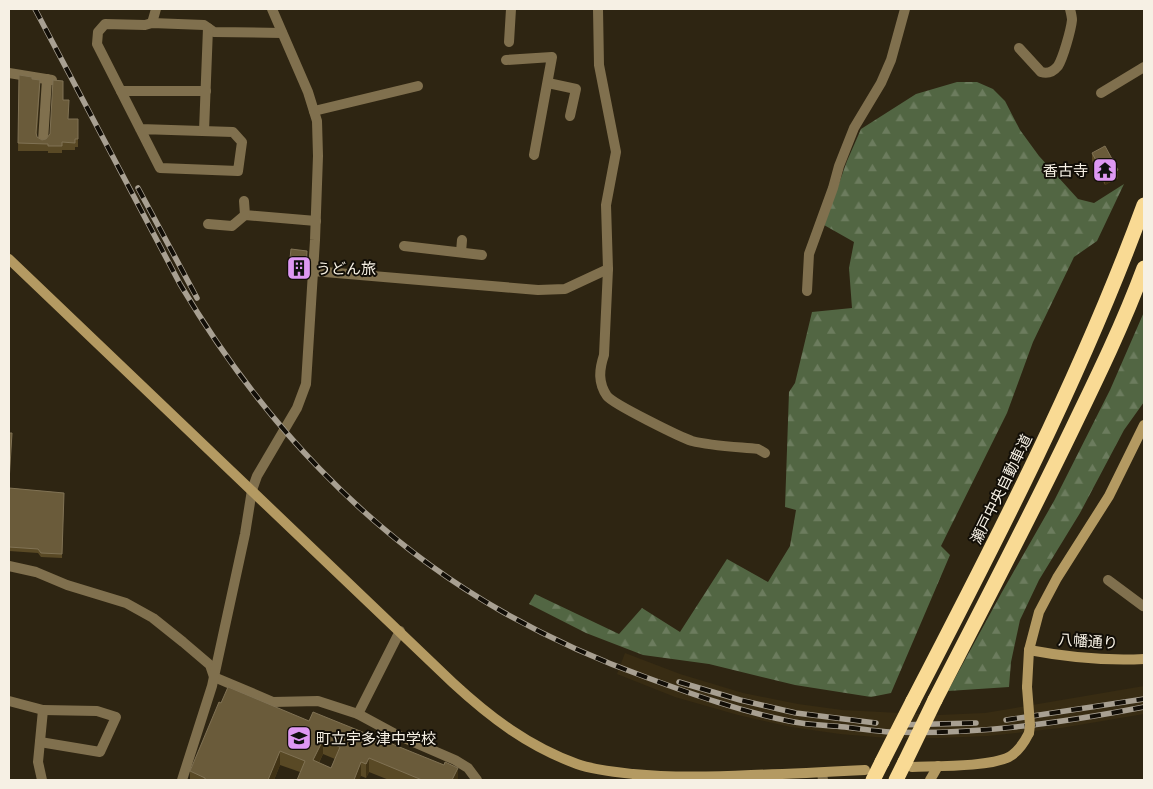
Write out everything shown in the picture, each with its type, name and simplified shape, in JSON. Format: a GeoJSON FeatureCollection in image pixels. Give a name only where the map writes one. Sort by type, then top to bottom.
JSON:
{"type":"FeatureCollection","features":[{"type":"Feature","properties":{"kind":"highway","name":"瀬戸中央自動車道"},"geometry":{"type":"LineString","coordinates":[[869,775],[882,762],[1037,456],[1082,359],[1144,205]]}},
{"type":"Feature","properties":{"kind":"highway"},"geometry":{"type":"LineString","coordinates":[[896,780],[908,765],[935,700],[1095,384],[1132,302],[1144,268]]}},
{"type":"Feature","properties":{"kind":"street"},"geometry":{"type":"LineString","coordinates":[[152,23],[156,9]]}},
{"type":"Feature","properties":{"kind":"street"},"geometry":{"type":"LineString","coordinates":[[182,780],[214,677],[245,534],[252,490],[257,476],[297,408],[306,384],[316,221],[317,121],[308,92],[272,9]]}},
{"type":"Feature","properties":{"kind":"street"},"geometry":{"type":"LineString","coordinates":[[509,42],[511,9]]}},
{"type":"Feature","properties":{"kind":"street"},"geometry":{"type":"LineString","coordinates":[[598,9],[599,65],[616,152],[606,205],[608,269],[604,356],[600,368],[600,380],[607,398],[653,423],[694,442],[758,450],[766,453]]}},
{"type":"Feature","properties":{"kind":"street"},"geometry":{"type":"LineString","coordinates":[[806,291],[809,254],[839,166],[854,128],[881,83],[891,60],[905,9]]}},
{"type":"Feature","properties":{"kind":"street"},"geometry":{"type":"LineString","coordinates":[[1019,48],[1041,72],[1046,74],[1053,71],[1059,65],[1069,33],[1072,19],[1070,9]]}},
{"type":"Feature","properties":{"kind":"street"},"geometry":{"type":"LineString","coordinates":[[140,129],[233,132],[242,142],[238,171],[160,168],[120,91],[97,44],[98,32],[105,24],[145,25],[152,23],[204,26],[214,32],[282,33]]}},
{"type":"Feature","properties":{"kind":"street"},"geometry":{"type":"LineString","coordinates":[[204,131],[208,28]]}},
{"type":"Feature","properties":{"kind":"street"},"geometry":{"type":"LineString","coordinates":[[506,60],[552,57],[534,155]]}},
{"type":"Feature","properties":{"kind":"street"},"geometry":{"type":"LineString","coordinates":[[1102,93],[1144,67]]}},
{"type":"Feature","properties":{"kind":"street"},"geometry":{"type":"LineString","coordinates":[[9,73],[60,82]]}},
{"type":"Feature","properties":{"kind":"street"},"geometry":{"type":"LineString","coordinates":[[43,140],[47,79]]}},
{"type":"Feature","properties":{"kind":"street"},"geometry":{"type":"LineString","coordinates":[[548,83],[576,89],[570,116]]}},
{"type":"Feature","properties":{"kind":"street"},"geometry":{"type":"LineString","coordinates":[[314,111],[418,86]]}},
{"type":"Feature","properties":{"kind":"street"},"geometry":{"type":"LineString","coordinates":[[120,91],[206,91]]}},
{"type":"Feature","properties":{"kind":"street"},"geometry":{"type":"LineString","coordinates":[[244,200],[245,215]]}},
{"type":"Feature","properties":{"kind":"street"},"geometry":{"type":"LineString","coordinates":[[208,224],[232,226],[245,215],[316,221]]}},
{"type":"Feature","properties":{"kind":"street"},"geometry":{"type":"LineString","coordinates":[[461,252],[462,240]]}},
{"type":"Feature","properties":{"kind":"street"},"geometry":{"type":"LineString","coordinates":[[404,246],[482,255]]}},
{"type":"Feature","properties":{"kind":"street"},"geometry":{"type":"LineString","coordinates":[[9,259],[487,714],[524,738],[554,754],[579,764],[612,772],[648,776],[869,775]]}},
{"type":"Feature","properties":{"kind":"street"},"geometry":{"type":"LineString","coordinates":[[313,271],[538,290],[565,290],[608,269]]}},
{"type":"Feature","properties":{"kind":"street"},"geometry":{"type":"LineString","coordinates":[[908,765],[938,766],[985,763],[1009,757],[1021,747],[1028,734],[1030,725],[1027,687],[1029,650],[1035,622],[1044,601],[1109,496],[1144,425]]}},
{"type":"Feature","properties":{"kind":"street"},"geometry":{"type":"LineString","coordinates":[[9,566],[36,572],[67,585],[126,603],[153,618],[183,642],[210,665],[214,677],[273,702],[318,701],[358,714],[396,734],[455,760],[468,768],[477,780]]}},
{"type":"Feature","properties":{"kind":"street"},"geometry":{"type":"LineString","coordinates":[[1108,580],[1144,605]]}},
{"type":"Feature","properties":{"kind":"street"},"geometry":{"type":"LineString","coordinates":[[358,714],[400,631]]}},
{"type":"Feature","properties":{"kind":"street","name":"八幡通り"},"geometry":{"type":"LineString","coordinates":[[1029,650],[1048,654],[1086,657],[1144,659]]}},
{"type":"Feature","properties":{"kind":"street"},"geometry":{"type":"LineString","coordinates":[[9,701],[43,710],[97,711],[116,717],[100,752],[40,742]]}},
{"type":"Feature","properties":{"kind":"street"},"geometry":{"type":"LineString","coordinates":[[42,780],[38,762],[43,710]]}},
{"type":"Feature","properties":{"kind":"street"},"geometry":{"type":"LineString","coordinates":[[930,780],[938,766]]}},
{"type":"Feature","properties":{"kind":"shaded area"},"geometry":{"type":"Polygon","coordinates":[[[625,653],[680,674],[743,693],[798,704],[842,710],[939,715],[985,713],[1144,686],[1144,714],[1061,728],[988,736],[887,738],[840,734],[791,727],[738,715],[675,697],[617,674],[625,653]]]}},
{"type":"Feature","properties":{"kind":"green space"},"geometry":{"type":"Polygon","coordinates":[[[957,82],[977,82],[993,89],[1005,101],[1020,130],[1039,156],[1078,199],[1094,203],[1124,184],[1097,241],[1074,257],[1033,342],[1007,413],[941,546],[950,555],[891,693],[871,697],[795,685],[709,664],[643,655],[586,633],[529,604],[535,594],[619,634],[642,608],[680,632],[727,559],[768,582],[790,546],[796,510],[785,507],[789,392],[795,383],[812,312],[852,308],[849,268],[854,242],[824,225],[847,161],[861,129],[916,94],[957,82]]]}},
{"type":"Feature","properties":{"kind":"green space"},"geometry":{"type":"Polygon","coordinates":[[[1144,312],[1144,402],[1124,430],[1080,513],[1039,580],[1020,620],[1011,662],[1009,687],[948,691],[1054,501],[1110,390],[1144,312]]]}},
{"type":"Feature","properties":{"kind":"building"},"geometry":{"type":"Polygon","coordinates":[[[19,75],[40,80],[36,133],[37,137],[42,140],[46,139],[50,134],[53,80],[63,81],[63,100],[69,100],[68,119],[78,119],[78,139],[75,139],[75,143],[62,142],[62,146],[48,146],[48,144],[18,143],[19,75]]]}},
{"type":"Feature","properties":{"kind":"building"},"geometry":{"type":"Polygon","coordinates":[[[1105,146],[1118,170],[1105,177],[1092,153],[1105,146]]]}},
{"type":"Feature","properties":{"kind":"building"},"geometry":{"type":"Polygon","coordinates":[[[291,249],[307,251],[306,270],[289,268],[291,249]]]}},
{"type":"Feature","properties":{"kind":"building"},"geometry":{"type":"Polygon","coordinates":[[[9,433],[12,433],[9,482],[9,433]]]}},
{"type":"Feature","properties":{"kind":"building"},"geometry":{"type":"Polygon","coordinates":[[[9,488],[64,493],[62,554],[41,553],[38,549],[9,547],[9,488]]]}},
{"type":"Feature","properties":{"kind":"building","name":"町立宇多津中学校"},"geometry":{"type":"Polygon","coordinates":[[[228,687],[309,721],[313,712],[444,765],[445,762],[458,768],[452,780],[422,780],[369,758],[366,764],[361,762],[354,780],[297,780],[305,761],[280,751],[268,780],[207,780],[190,771],[219,702],[221,703],[228,687]],[[323,740],[313,760],[331,768],[340,747],[323,740]]]}},
{"type":"Feature","properties":{"kind":"railway"},"geometry":{"type":"LineString","coordinates":[[35,9],[180,284],[211,333],[245,381],[281,426],[320,469],[362,510],[406,547],[453,581],[520,622],[611,664],[717,702],[796,722],[890,732],[954,732],[1050,723],[1144,707]]}},
{"type":"Feature","properties":{"kind":"railway"},"geometry":{"type":"LineString","coordinates":[[138,188],[197,298]]}},
{"type":"Feature","properties":{"kind":"railway"},"geometry":{"type":"LineString","coordinates":[[679,682],[740,700],[796,713],[876,723]]}},
{"type":"Feature","properties":{"kind":"railway"},"geometry":{"type":"LineString","coordinates":[[1006,720],[1144,699]]}},
{"type":"Feature","properties":{"kind":"railway"},"geometry":{"type":"LineString","coordinates":[[896,725],[976,723]]}},
{"type":"Feature","properties":{"kind":"place","name":"香古寺"},"geometry":{"type":"Point","coordinates":[1105,170]}},
{"type":"Feature","properties":{"kind":"place","name":"うどん旅"},"geometry":{"type":"Point","coordinates":[299,268]}},
{"type":"Feature","properties":{"kind":"place","name":"町立宇多津中学校"},"geometry":{"type":"Point","coordinates":[299,738]}}]}
